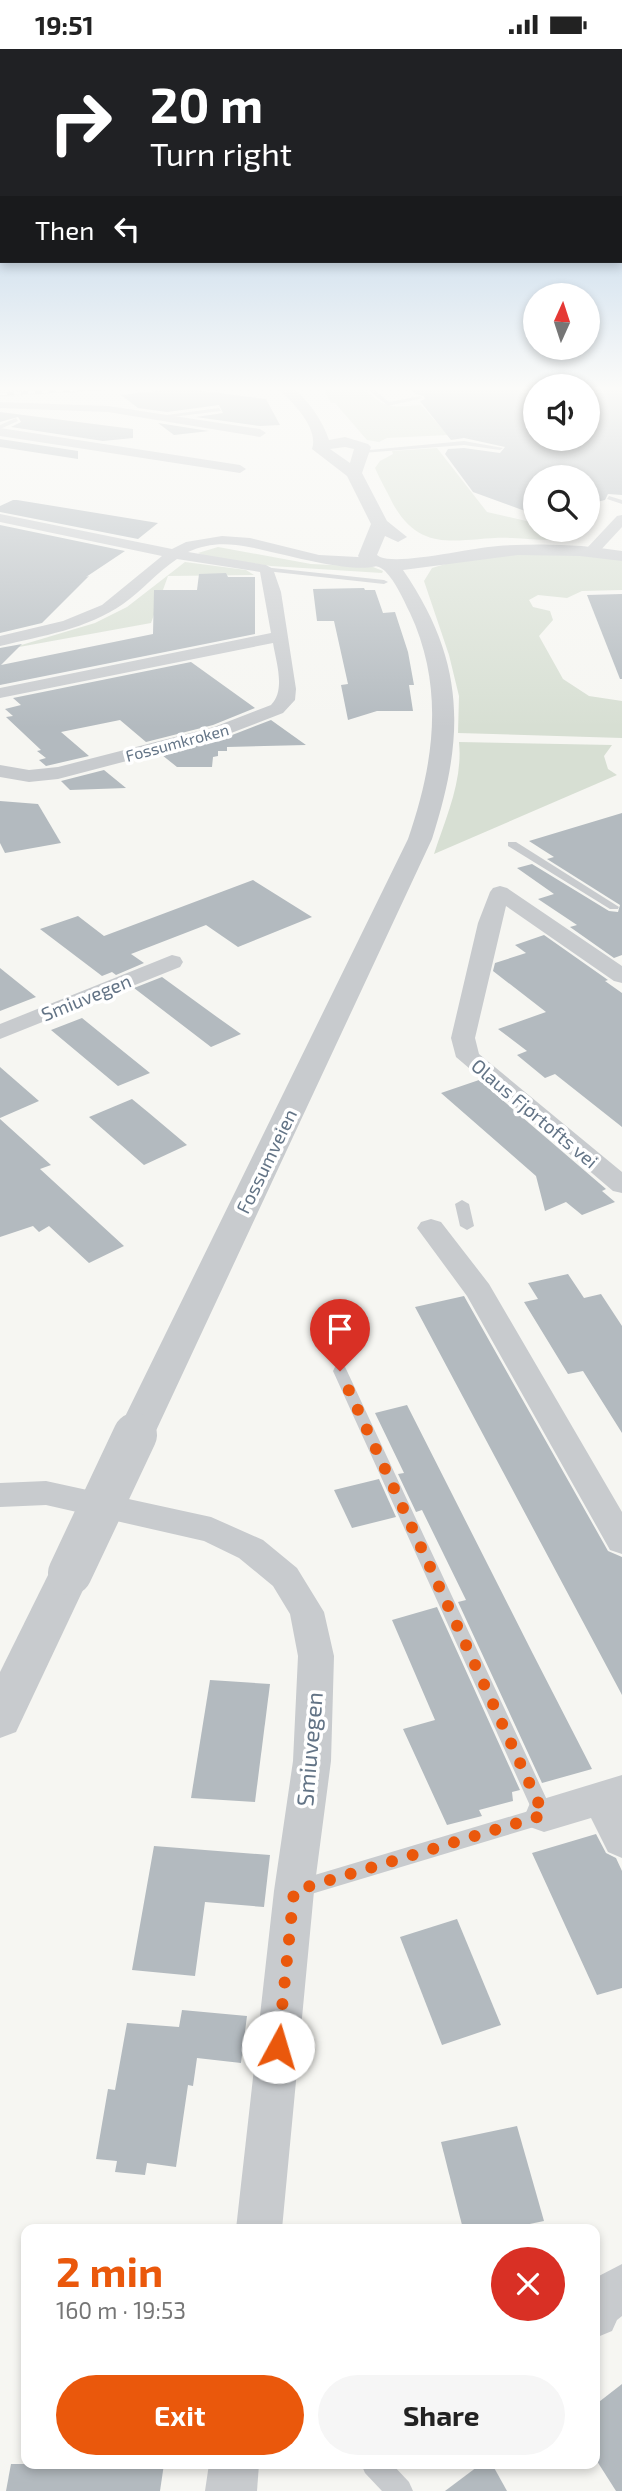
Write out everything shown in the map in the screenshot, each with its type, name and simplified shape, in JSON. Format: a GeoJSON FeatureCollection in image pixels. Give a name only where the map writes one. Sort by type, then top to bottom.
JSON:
{"type":"FeatureCollection","features":[{"type":"Feature","properties":{"kind":"street"},"geometry":{"type":"LineString","coordinates":[[368,500],[380,524],[417,554]]}},
{"type":"Feature","properties":{"kind":"street"},"geometry":{"type":"LineString","coordinates":[[0,518],[174,554],[266,569]]}},
{"type":"Feature","properties":{"kind":"street"},"geometry":{"type":"LineString","coordinates":[[594,548],[622,519]]}},
{"type":"Feature","properties":{"kind":"street"},"geometry":{"type":"LineString","coordinates":[[378,562],[380,524]]}},
{"type":"Feature","properties":{"kind":"street"},"geometry":{"type":"LineString","coordinates":[[0,641],[63,626],[96,613],[110,606],[154,567],[174,554],[200,543],[227,540],[329,560],[378,562],[417,554],[622,549]]}},
{"type":"Feature","properties":{"kind":"street"},"geometry":{"type":"LineString","coordinates":[[594,548],[622,556]]}},
{"type":"Feature","properties":{"kind":"street"},"geometry":{"type":"LineString","coordinates":[[409,589],[417,554]]}},
{"type":"Feature","properties":{"kind":"street","name":"Fossumveien"},"geometry":{"type":"LineString","coordinates":[[0,1718],[420,839],[434,798],[445,734],[437,657],[409,589],[378,562]]}},
{"type":"Feature","properties":{"kind":"street","name":"Fossumkroken"},"geometry":{"type":"LineString","coordinates":[[0,771],[29,776],[58,773],[220,731],[270,713],[282,705],[288,694],[271,581],[266,569]]}},
{"type":"Feature","properties":{"kind":"street"},"geometry":{"type":"LineString","coordinates":[[0,693],[279,637]]}},
{"type":"Feature","properties":{"kind":"street","name":"Olaus Fjørtofts vei"},"geometry":{"type":"LineString","coordinates":[[622,976],[500,892],[489,923],[463,1038],[468,1057],[622,1185]]}},
{"type":"Feature","properties":{"kind":"street","name":"Smiuvegen"},"geometry":{"type":"LineString","coordinates":[[0,1032],[172,962]]}},
{"type":"Feature","properties":{"kind":"street"},"geometry":{"type":"LineString","coordinates":[[431,1228],[479,1291],[622,1541]]}},
{"type":"Feature","properties":{"kind":"street","name":"Smiuvegen"},"geometry":{"type":"LineString","coordinates":[[0,1495],[46,1493],[211,1530],[251,1549],[285,1577],[307,1612],[316,1656],[312,1761],[294,1891],[259,2224]]}},
{"type":"Feature","properties":{"kind":"street"},"geometry":{"type":"LineString","coordinates":[[544,1815],[612,1795],[622,1840]]}},
{"type":"Feature","properties":{"kind":"street"},"geometry":{"type":"LineString","coordinates":[[600,2303],[622,2288]]}},
{"type":"Feature","properties":{"kind":"street"},"geometry":{"type":"LineString","coordinates":[[231,2491],[233,2469]]}},
{"type":"Feature","properties":{"kind":"lane"},"geometry":{"type":"LineString","coordinates":[[266,569],[378,562]]}},
{"type":"Feature","properties":{"kind":"lane"},"geometry":{"type":"LineString","coordinates":[[512,844],[614,907]]}},
{"type":"Feature","properties":{"kind":"lane"},"geometry":{"type":"LineString","coordinates":[[462,1204],[467,1226]]}},
{"type":"Feature","properties":{"kind":"lane"},"geometry":{"type":"LineString","coordinates":[[294,1891],[544,1815],[340,1371]]}},
{"type":"Feature","properties":{"kind":"lane"},"geometry":{"type":"LineString","coordinates":[[379,2469],[400,2491]]}},
{"type":"Feature","properties":{"kind":"shaded area"},"geometry":{"type":"Polygon","coordinates":[[[391,500],[478,500],[487,512],[523,520],[523,538],[444,540],[416,531],[404,520],[391,500]]]}},
{"type":"Feature","properties":{"kind":"shaded area"},"geometry":{"type":"Polygon","coordinates":[[[218,547],[311,564],[373,567],[383,571],[271,566],[207,557],[198,553],[218,547]]]}},
{"type":"Feature","properties":{"kind":"shaded area"},"geometry":{"type":"Polygon","coordinates":[[[567,552],[622,560],[622,590],[582,591],[567,598],[538,595],[529,600],[533,607],[550,611],[553,620],[539,636],[563,679],[589,696],[622,701],[622,738],[458,733],[459,696],[449,655],[424,581],[432,568],[469,557],[567,552]]]}},
{"type":"Feature","properties":{"kind":"shaded area"},"geometry":{"type":"Polygon","coordinates":[[[185,562],[246,570],[254,575],[168,576],[151,623],[8,649],[95,623],[127,607],[185,562]]]}},
{"type":"Feature","properties":{"kind":"shaded area"},"geometry":{"type":"Polygon","coordinates":[[[459,742],[612,745],[604,756],[608,769],[617,775],[434,854],[456,785],[459,742]]]}},
{"type":"Feature","properties":{"kind":"building"},"geometry":{"type":"Polygon","coordinates":[[[13,500],[158,523],[138,539],[0,512],[0,506],[13,500]]]}},
{"type":"Feature","properties":{"kind":"building"},"geometry":{"type":"Polygon","coordinates":[[[495,500],[523,500],[523,510],[495,500]]]}},
{"type":"Feature","properties":{"kind":"building"},"geometry":{"type":"Polygon","coordinates":[[[0,525],[125,551],[86,577],[89,576],[42,623],[0,633],[0,525]]]}},
{"type":"Feature","properties":{"kind":"building"},"geometry":{"type":"Polygon","coordinates":[[[226,573],[228,577],[255,577],[255,634],[0,685],[0,648],[22,644],[1,665],[153,634],[154,590],[197,590],[199,574],[226,573]]]}},
{"type":"Feature","properties":{"kind":"building"},"geometry":{"type":"Polygon","coordinates":[[[313,589],[375,590],[383,613],[395,612],[408,652],[414,685],[409,685],[413,711],[377,711],[348,720],[341,685],[348,684],[334,621],[317,621],[313,589]]]}},
{"type":"Feature","properties":{"kind":"building"},"geometry":{"type":"Polygon","coordinates":[[[622,594],[622,679],[620,679],[587,595],[622,594]]]}},
{"type":"Feature","properties":{"kind":"building"},"geometry":{"type":"Polygon","coordinates":[[[191,662],[255,708],[213,725],[146,742],[120,720],[61,732],[89,756],[46,766],[39,760],[46,758],[37,751],[41,750],[6,717],[13,716],[5,709],[21,705],[13,698],[191,662]]]}},
{"type":"Feature","properties":{"kind":"building"},"geometry":{"type":"Polygon","coordinates":[[[271,720],[306,745],[227,747],[227,751],[218,751],[218,756],[213,757],[212,767],[177,767],[162,755],[227,737],[271,720]]]}},
{"type":"Feature","properties":{"kind":"building"},"geometry":{"type":"Polygon","coordinates":[[[104,770],[126,788],[70,790],[61,781],[104,770]]]}},
{"type":"Feature","properties":{"kind":"building"},"geometry":{"type":"Polygon","coordinates":[[[0,801],[38,804],[61,843],[5,853],[0,843],[0,801]]]}},
{"type":"Feature","properties":{"kind":"building"},"geometry":{"type":"Polygon","coordinates":[[[622,813],[622,955],[614,958],[570,927],[577,925],[538,899],[554,894],[517,868],[532,864],[609,911],[618,912],[620,905],[547,859],[554,857],[529,841],[622,813]]]}},
{"type":"Feature","properties":{"kind":"building"},"geometry":{"type":"Polygon","coordinates":[[[253,880],[312,917],[238,947],[206,925],[131,954],[144,963],[116,975],[112,972],[102,976],[40,929],[78,916],[104,936],[253,880]]]}},
{"type":"Feature","properties":{"kind":"building"},"geometry":{"type":"Polygon","coordinates":[[[544,935],[622,993],[622,1127],[555,1074],[545,1078],[517,1055],[527,1051],[498,1029],[546,1012],[493,971],[495,963],[526,953],[515,945],[544,935]]]}},
{"type":"Feature","properties":{"kind":"building"},"geometry":{"type":"Polygon","coordinates":[[[0,968],[36,997],[0,1011],[0,968]]]}},
{"type":"Feature","properties":{"kind":"building"},"geometry":{"type":"Polygon","coordinates":[[[162,977],[241,1034],[211,1047],[134,988],[162,977]]]}},
{"type":"Feature","properties":{"kind":"building"},"geometry":{"type":"Polygon","coordinates":[[[82,1018],[150,1073],[118,1086],[51,1030],[82,1018]]]}},
{"type":"Feature","properties":{"kind":"building"},"geometry":{"type":"Polygon","coordinates":[[[0,1067],[39,1101],[0,1118],[0,1067]]]}},
{"type":"Feature","properties":{"kind":"building"},"geometry":{"type":"Polygon","coordinates":[[[479,1080],[606,1189],[602,1191],[615,1202],[582,1215],[566,1202],[545,1211],[536,1176],[441,1093],[479,1080]]]}},
{"type":"Feature","properties":{"kind":"building"},"geometry":{"type":"Polygon","coordinates":[[[132,1099],[187,1145],[144,1165],[89,1117],[132,1099]]]}},
{"type":"Feature","properties":{"kind":"building"},"geometry":{"type":"Polygon","coordinates":[[[0,1119],[51,1165],[40,1169],[124,1246],[89,1263],[49,1226],[39,1232],[33,1226],[0,1237],[0,1119]]]}},
{"type":"Feature","properties":{"kind":"building"},"geometry":{"type":"Polygon","coordinates":[[[568,1274],[584,1298],[601,1294],[622,1326],[622,1433],[583,1371],[568,1374],[524,1302],[538,1299],[528,1283],[568,1274]]]}},
{"type":"Feature","properties":{"kind":"building"},"geometry":{"type":"Polygon","coordinates":[[[464,1296],[608,1551],[622,1557],[622,1695],[415,1307],[464,1296]]]}},
{"type":"Feature","properties":{"kind":"building"},"geometry":{"type":"Polygon","coordinates":[[[407,1405],[592,1769],[542,1783],[458,1602],[466,1600],[422,1510],[416,1512],[398,1474],[404,1473],[375,1413],[407,1405]]]}},
{"type":"Feature","properties":{"kind":"building"},"geometry":{"type":"Polygon","coordinates":[[[379,1479],[396,1517],[352,1528],[334,1490],[379,1479]]]}},
{"type":"Feature","properties":{"kind":"building"},"geometry":{"type":"Polygon","coordinates":[[[437,1607],[520,1790],[512,1792],[513,1801],[479,1810],[482,1816],[447,1825],[403,1729],[435,1720],[392,1620],[437,1607]]]}},
{"type":"Feature","properties":{"kind":"building"},"geometry":{"type":"Polygon","coordinates":[[[210,1680],[270,1684],[255,1802],[191,1798],[210,1680]]]}},
{"type":"Feature","properties":{"kind":"building"},"geometry":{"type":"Polygon","coordinates":[[[596,1834],[606,1853],[616,1858],[622,1871],[622,1988],[597,1995],[532,1853],[596,1834]]]}},
{"type":"Feature","properties":{"kind":"building"},"geometry":{"type":"Polygon","coordinates":[[[154,1846],[270,1855],[264,1907],[205,1902],[195,1976],[132,1970],[154,1846]]]}},
{"type":"Feature","properties":{"kind":"building"},"geometry":{"type":"Polygon","coordinates":[[[457,1919],[501,2025],[442,2045],[400,1937],[457,1919]]]}},
{"type":"Feature","properties":{"kind":"building"},"geometry":{"type":"Polygon","coordinates":[[[182,2010],[247,2016],[241,2063],[197,2058],[193,2086],[188,2085],[176,2167],[147,2163],[145,2175],[115,2172],[117,2161],[96,2159],[108,2089],[115,2090],[127,2023],[179,2027],[182,2010]]]}},
{"type":"Feature","properties":{"kind":"building"},"geometry":{"type":"Polygon","coordinates":[[[517,2126],[544,2221],[530,2224],[462,2224],[441,2142],[517,2126]]]}},
{"type":"Feature","properties":{"kind":"building"},"geometry":{"type":"Polygon","coordinates":[[[622,2384],[622,2491],[616,2491],[600,2466],[600,2401],[622,2384]]]}},
{"type":"Feature","properties":{"kind":"building"},"geometry":{"type":"Polygon","coordinates":[[[11,2464],[21,2464],[21,2469],[163,2469],[160,2491],[6,2491],[11,2464]]]}},
{"type":"Feature","properties":{"kind":"building"},"geometry":{"type":"Polygon","coordinates":[[[474,2469],[495,2469],[507,2491],[445,2491],[474,2469]]]}},
{"type":"Feature","properties":{"kind":"route"},"geometry":{"type":"LineString","coordinates":[[278,2047],[294,1891],[544,1815],[340,1371]]}}]}
